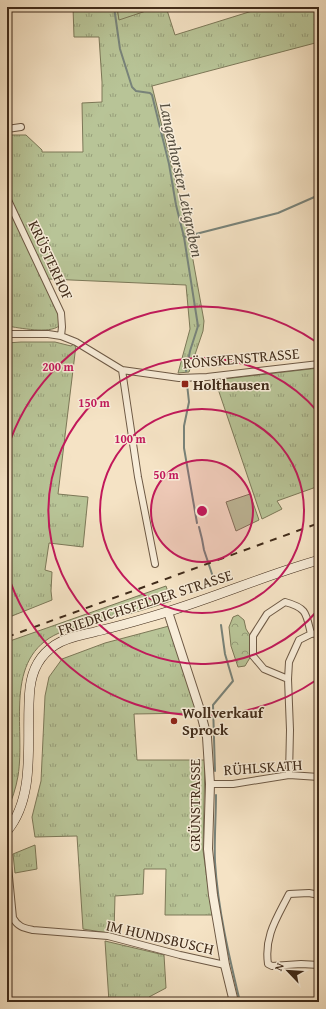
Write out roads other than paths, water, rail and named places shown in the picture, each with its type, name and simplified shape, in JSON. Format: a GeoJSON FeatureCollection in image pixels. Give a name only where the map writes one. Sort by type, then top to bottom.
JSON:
{"type":"FeatureCollection","features":[{"type":"Feature","properties":{"kind":"main road","name":"FRIEDRICHSFELDER STRASSE"},"geometry":{"type":"LineString","coordinates":[[7,831],[20,810],[27,785],[30,687],[35,670],[43,655],[56,644],[65,640],[168,612],[292,568],[319,560]]}},
{"type":"Feature","properties":{"kind":"street"},"geometry":{"type":"LineString","coordinates":[[7,129],[21,127]]}},
{"type":"Feature","properties":{"kind":"street","name":"KRÜSTERHOF"},"geometry":{"type":"LineString","coordinates":[[7,198],[61,313],[61,336]]}},
{"type":"Feature","properties":{"kind":"street","name":"RÖNSKENSTRASSE"},"geometry":{"type":"LineString","coordinates":[[7,334],[48,334],[61,336],[76,342],[122,370],[188,378],[319,364]]}},
{"type":"Feature","properties":{"kind":"street"},"geometry":{"type":"LineString","coordinates":[[122,370],[138,477],[155,564]]}},
{"type":"Feature","properties":{"kind":"street"},"geometry":{"type":"LineString","coordinates":[[288,679],[264,669],[253,656],[254,636],[267,614],[285,602],[299,606],[307,614],[311,634]]}},
{"type":"Feature","properties":{"kind":"street","name":"GRÜNSTRASSE"},"geometry":{"type":"LineString","coordinates":[[168,612],[200,710],[207,737],[210,784],[208,849],[213,895],[225,965],[234,1002]]}},
{"type":"Feature","properties":{"kind":"street"},"geometry":{"type":"LineString","coordinates":[[289,775],[290,730],[288,662],[299,640],[319,632]]}},
{"type":"Feature","properties":{"kind":"street","name":"RÜHLSKATH"},"geometry":{"type":"LineString","coordinates":[[210,784],[233,784],[289,775],[319,778]]}},
{"type":"Feature","properties":{"kind":"street","name":"IM HUNDSBUSCH"},"geometry":{"type":"LineString","coordinates":[[7,856],[13,918],[17,925],[24,928],[108,936],[225,965]]}},
{"type":"Feature","properties":{"kind":"street"},"geometry":{"type":"LineString","coordinates":[[319,895],[309,893],[289,894],[270,932],[267,954],[268,964],[272,966],[301,964],[319,965]]}},
{"type":"Feature","properties":{"kind":"waterway","name":"Langenhorster Leitgraben"},"geometry":{"type":"LineString","coordinates":[[114,7],[120,49],[132,87],[136,91],[150,93],[152,95],[169,164],[176,205],[184,237],[198,326],[190,351],[186,371]]}},
{"type":"Feature","properties":{"kind":"waterway"},"geometry":{"type":"LineString","coordinates":[[184,237],[278,213],[319,195]]}},
{"type":"Feature","properties":{"kind":"waterway","name":"Langenhorster Leitgraben"},"geometry":{"type":"LineString","coordinates":[[187,384],[189,402],[184,426],[184,448],[197,523]]}},
{"type":"Feature","properties":{"kind":"waterway","name":"Langenhorster Leitgraben"},"geometry":{"type":"LineString","coordinates":[[199,527],[204,550],[212,574]]}},
{"type":"Feature","properties":{"kind":"waterway","name":"Langenhorster Leitgraben"},"geometry":{"type":"LineString","coordinates":[[215,771],[213,705],[233,681],[225,654],[221,625]]}},
{"type":"Feature","properties":{"kind":"waterway","name":"Langenhorster Leitgraben"},"geometry":{"type":"LineString","coordinates":[[216,795],[216,880],[224,933],[240,1002]]}},
{"type":"Feature","properties":{"kind":"railway"},"geometry":{"type":"LineString","coordinates":[[7,637],[319,523]]}},
{"type":"Feature","properties":{"kind":"place","name":"Holthausen"},"geometry":{"type":"Point","coordinates":[185,384]}},
{"type":"Feature","properties":{"kind":"place","name":"Wollverkauf Sprock"},"geometry":{"type":"Point","coordinates":[174,721]}}]}
